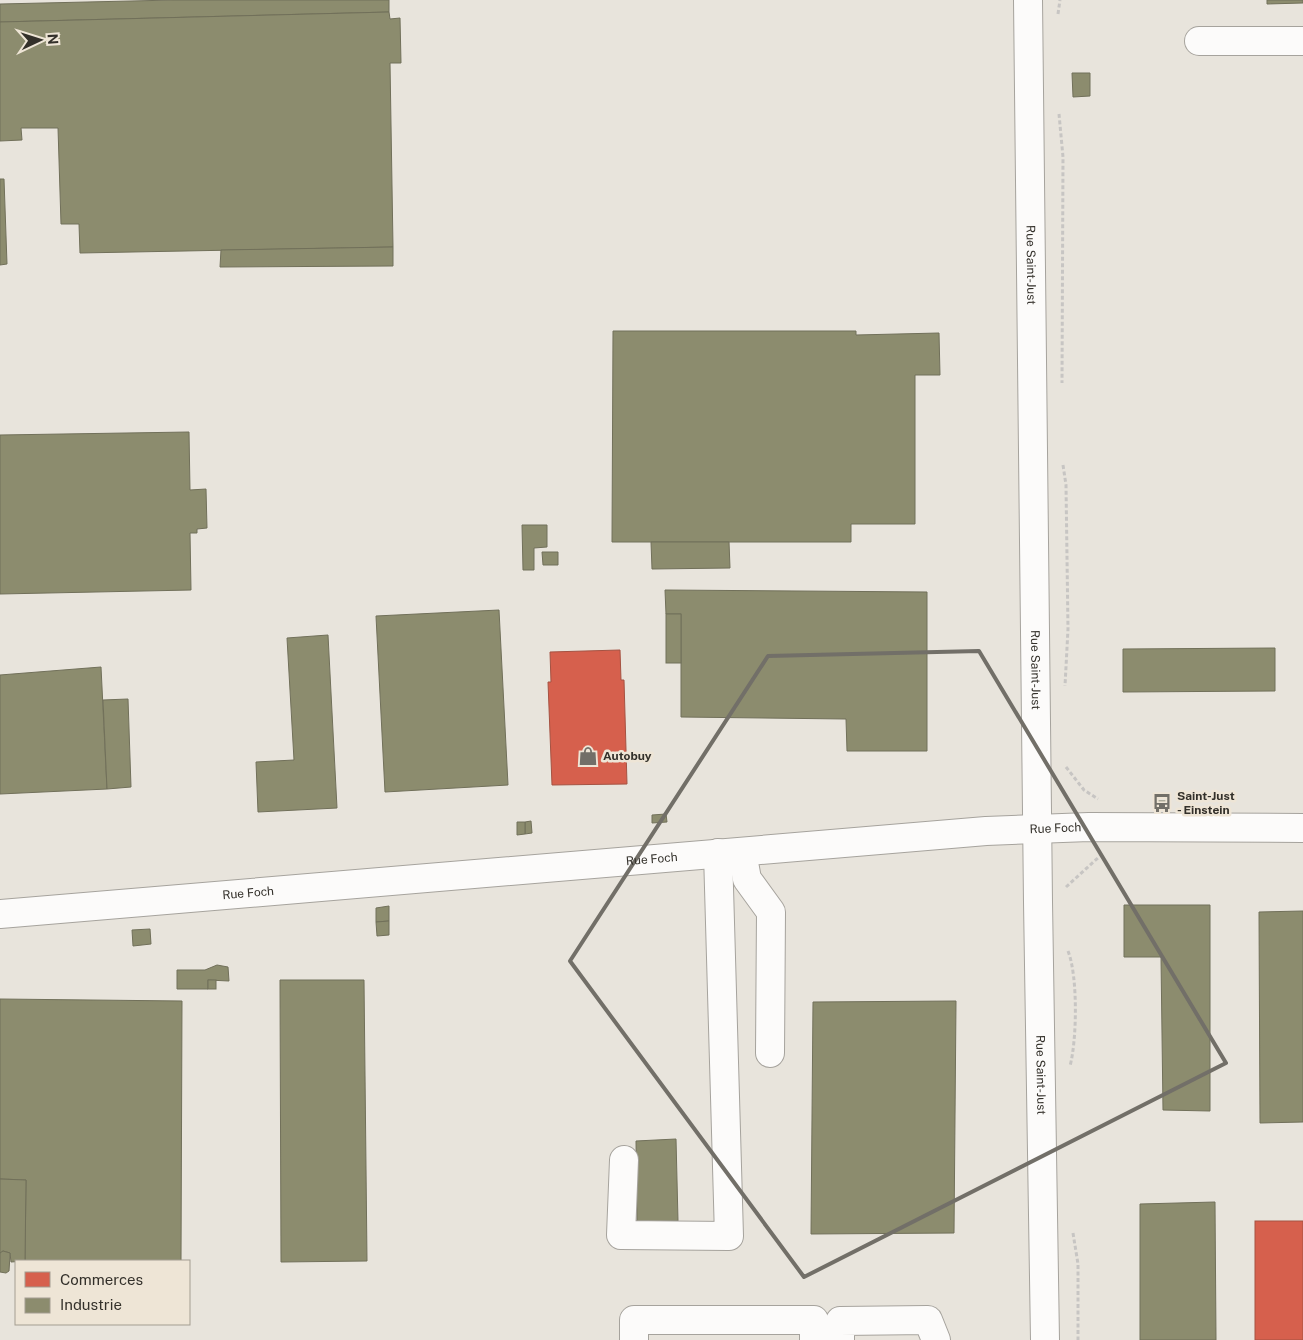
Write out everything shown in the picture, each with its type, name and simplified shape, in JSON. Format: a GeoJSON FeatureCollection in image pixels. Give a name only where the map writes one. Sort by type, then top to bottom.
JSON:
{"type":"FeatureCollection","features":[{"type":"Feature","properties":{"kind":"street","name":"Rue Saint-Just"},"geometry":{"type":"LineString","coordinates":[[1028,0],[1045,1340]]}},
{"type":"Feature","properties":{"kind":"street"},"geometry":{"type":"LineString","coordinates":[[1199,41],[1303,41]]}},
{"type":"Feature","properties":{"kind":"street","name":"Rue Foch"},"geometry":{"type":"LineString","coordinates":[[0,914],[730,852],[1038,828],[1303,828]]}},
{"type":"Feature","properties":{"kind":"street"},"geometry":{"type":"LineString","coordinates":[[730,852],[771,912],[770,1053]]}},
{"type":"Feature","properties":{"kind":"street"},"geometry":{"type":"LineString","coordinates":[[624,1160],[621,1236],[729,1236],[730,852]]}},
{"type":"Feature","properties":{"kind":"street"},"geometry":{"type":"LineString","coordinates":[[634,1340],[634,1320],[814,1320],[814,1340]]}},
{"type":"Feature","properties":{"kind":"street"},"geometry":{"type":"LineString","coordinates":[[840,1340],[840,1321],[928,1320],[936,1340]]}},
{"type":"Feature","properties":{"kind":"path"},"geometry":{"type":"LineString","coordinates":[[1057,21],[1060,0]]}},
{"type":"Feature","properties":{"kind":"path"},"geometry":{"type":"LineString","coordinates":[[1059,110],[1063,157],[1062,391]]}},
{"type":"Feature","properties":{"kind":"path"},"geometry":{"type":"LineString","coordinates":[[1062,459],[1066,485],[1068,628],[1067,676],[1064,694]]}},
{"type":"Feature","properties":{"kind":"path"},"geometry":{"type":"LineString","coordinates":[[1064,765],[1084,790],[1109,807],[1112,827],[1106,849],[1067,884],[1065,891]]}},
{"type":"Feature","properties":{"kind":"path"},"geometry":{"type":"LineString","coordinates":[[1064,942],[1072,959],[1075,1014],[1072,1058],[1068,1074]]}},
{"type":"Feature","properties":{"kind":"path"},"geometry":{"type":"LineString","coordinates":[[1073,1231],[1078,1264],[1078,1340]]}},
{"type":"Feature","properties":{"kind":"highlighted area"},"geometry":{"type":"Polygon","coordinates":[[[979,651],[1226,1063],[804,1277],[570,961],[768,656],[979,651]]]}},
{"type":"Feature","properties":{"kind":"building: Commerces"},"geometry":{"type":"Polygon","coordinates":[[[620,650],[621,680],[624,680],[627,784],[552,785],[548,682],[551,682],[550,652],[620,650]]]}},
{"type":"Feature","properties":{"kind":"building: Commerces"},"geometry":{"type":"Polygon","coordinates":[[[1255,1221],[1303,1221],[1303,1340],[1255,1340],[1255,1221]]]}},
{"type":"Feature","properties":{"kind":"building: Industrie"},"geometry":{"type":"Polygon","coordinates":[[[174,0],[389,0],[389,12],[0,22],[0,4],[174,0]]]}},
{"type":"Feature","properties":{"kind":"building: Industrie"},"geometry":{"type":"Polygon","coordinates":[[[1267,0],[1303,0],[1303,3],[1267,4],[1267,0]]]}},
{"type":"Feature","properties":{"kind":"building: Industrie"},"geometry":{"type":"Polygon","coordinates":[[[389,12],[390,19],[400,18],[401,63],[390,63],[393,247],[80,253],[79,224],[61,224],[58,128],[21,128],[22,140],[0,141],[0,22],[389,12]]]}},
{"type":"Feature","properties":{"kind":"building: Industrie"},"geometry":{"type":"Polygon","coordinates":[[[1072,73],[1090,73],[1090,96],[1073,97],[1072,73]]]}},
{"type":"Feature","properties":{"kind":"building: Industrie"},"geometry":{"type":"Polygon","coordinates":[[[0,179],[4,179],[7,264],[0,265],[0,179]]]}},
{"type":"Feature","properties":{"kind":"building: Industrie"},"geometry":{"type":"Polygon","coordinates":[[[393,247],[393,266],[220,267],[221,250],[393,247]]]}},
{"type":"Feature","properties":{"kind":"building: Industrie"},"geometry":{"type":"Polygon","coordinates":[[[613,331],[856,331],[856,335],[939,333],[940,375],[915,375],[915,524],[851,524],[851,542],[612,542],[613,331]]]}},
{"type":"Feature","properties":{"kind":"building: Industrie"},"geometry":{"type":"Polygon","coordinates":[[[189,432],[190,490],[206,489],[207,528],[197,529],[197,533],[190,533],[191,590],[0,594],[0,435],[189,432]]]}},
{"type":"Feature","properties":{"kind":"building: Industrie"},"geometry":{"type":"Polygon","coordinates":[[[522,525],[547,525],[547,547],[534,548],[534,570],[523,570],[522,525]]]}},
{"type":"Feature","properties":{"kind":"building: Industrie"},"geometry":{"type":"Polygon","coordinates":[[[651,542],[729,542],[730,568],[652,569],[651,542]]]}},
{"type":"Feature","properties":{"kind":"building: Industrie"},"geometry":{"type":"Polygon","coordinates":[[[542,552],[558,552],[558,565],[543,565],[542,552]]]}},
{"type":"Feature","properties":{"kind":"building: Industrie"},"geometry":{"type":"Polygon","coordinates":[[[665,590],[927,592],[927,751],[847,751],[846,719],[681,717],[681,614],[666,614],[665,590]]]}},
{"type":"Feature","properties":{"kind":"building: Industrie"},"geometry":{"type":"Polygon","coordinates":[[[499,610],[508,785],[385,792],[376,616],[499,610]]]}},
{"type":"Feature","properties":{"kind":"building: Industrie"},"geometry":{"type":"Polygon","coordinates":[[[666,614],[681,614],[681,663],[666,663],[666,614]]]}},
{"type":"Feature","properties":{"kind":"building: Industrie"},"geometry":{"type":"Polygon","coordinates":[[[328,635],[337,808],[258,812],[256,762],[294,760],[287,638],[328,635]]]}},
{"type":"Feature","properties":{"kind":"building: Industrie"},"geometry":{"type":"Polygon","coordinates":[[[1275,648],[1275,691],[1123,692],[1123,649],[1275,648]]]}},
{"type":"Feature","properties":{"kind":"building: Industrie"},"geometry":{"type":"Polygon","coordinates":[[[101,667],[107,789],[0,794],[0,675],[101,667]]]}},
{"type":"Feature","properties":{"kind":"building: Industrie"},"geometry":{"type":"Polygon","coordinates":[[[128,699],[131,787],[107,789],[103,700],[128,699]]]}},
{"type":"Feature","properties":{"kind":"building: Industrie"},"geometry":{"type":"Polygon","coordinates":[[[1154,801],[1170,801],[1170,807],[1154,807],[1154,801]]]}},
{"type":"Feature","properties":{"kind":"building: Industrie"},"geometry":{"type":"Polygon","coordinates":[[[666,814],[667,822],[652,823],[652,815],[666,814]]]}},
{"type":"Feature","properties":{"kind":"building: Industrie"},"geometry":{"type":"Polygon","coordinates":[[[531,821],[532,833],[525,834],[525,822],[531,821]]]}},
{"type":"Feature","properties":{"kind":"building: Industrie"},"geometry":{"type":"Polygon","coordinates":[[[517,822],[525,822],[525,834],[517,835],[517,822]]]}},
{"type":"Feature","properties":{"kind":"building: Industrie"},"geometry":{"type":"Polygon","coordinates":[[[1124,905],[1210,905],[1210,1111],[1163,1110],[1161,957],[1124,957],[1124,905]]]}},
{"type":"Feature","properties":{"kind":"building: Industrie"},"geometry":{"type":"Polygon","coordinates":[[[389,906],[389,921],[376,922],[376,908],[389,906]]]}},
{"type":"Feature","properties":{"kind":"building: Industrie"},"geometry":{"type":"Polygon","coordinates":[[[1303,911],[1303,1122],[1260,1123],[1259,912],[1303,911]]]}},
{"type":"Feature","properties":{"kind":"building: Industrie"},"geometry":{"type":"Polygon","coordinates":[[[389,921],[389,935],[377,936],[376,922],[389,921]]]}},
{"type":"Feature","properties":{"kind":"building: Industrie"},"geometry":{"type":"Polygon","coordinates":[[[150,929],[151,944],[133,946],[132,930],[150,929]]]}},
{"type":"Feature","properties":{"kind":"building: Industrie"},"geometry":{"type":"Polygon","coordinates":[[[217,965],[228,967],[229,981],[208,980],[208,989],[177,989],[177,970],[205,970],[217,965]]]}},
{"type":"Feature","properties":{"kind":"building: Industrie"},"geometry":{"type":"Polygon","coordinates":[[[208,980],[216,980],[216,989],[208,989],[208,980]]]}},
{"type":"Feature","properties":{"kind":"building: Industrie"},"geometry":{"type":"Polygon","coordinates":[[[280,980],[364,980],[367,1261],[281,1262],[280,980]]]}},
{"type":"Feature","properties":{"kind":"building: Industrie"},"geometry":{"type":"Polygon","coordinates":[[[0,999],[182,1001],[181,1260],[25,1260],[26,1180],[0,1179],[0,999]]]}},
{"type":"Feature","properties":{"kind":"building: Industrie"},"geometry":{"type":"Polygon","coordinates":[[[956,1001],[954,1233],[811,1234],[813,1002],[956,1001]]]}},
{"type":"Feature","properties":{"kind":"building: Industrie"},"geometry":{"type":"Polygon","coordinates":[[[676,1139],[678,1221],[637,1222],[636,1141],[676,1139]]]}},
{"type":"Feature","properties":{"kind":"building: Industrie"},"geometry":{"type":"Polygon","coordinates":[[[0,1179],[26,1180],[25,1260],[11,1262],[10,1253],[3,1251],[0,1253],[0,1179]]]}},
{"type":"Feature","properties":{"kind":"building: Industrie"},"geometry":{"type":"Polygon","coordinates":[[[1215,1202],[1216,1340],[1140,1340],[1140,1204],[1215,1202]]]}},
{"type":"Feature","properties":{"kind":"building: Industrie"},"geometry":{"type":"Polygon","coordinates":[[[3,1251],[10,1253],[9,1271],[6,1273],[0,1272],[0,1253],[3,1251]]]}},
{"type":"Feature","properties":{"kind":"place","name":"Autobuy"},"geometry":{"type":"Point","coordinates":[588,756]}},
{"type":"Feature","properties":{"kind":"place","name":"Saint-Just - Einstein"},"geometry":{"type":"Point","coordinates":[1162,803]}}]}
